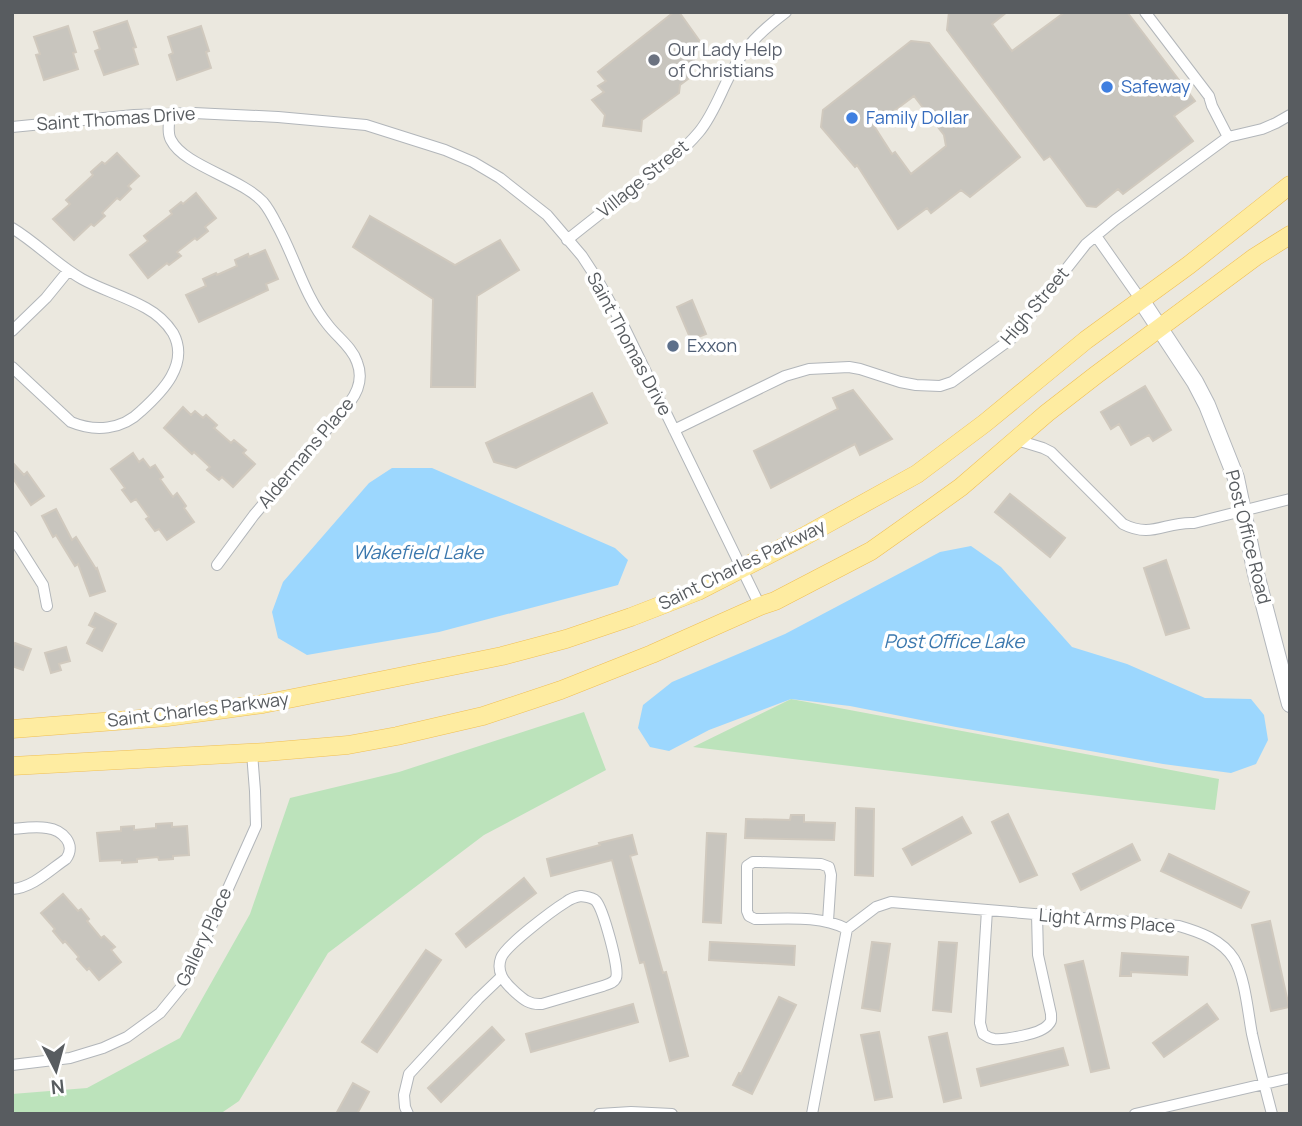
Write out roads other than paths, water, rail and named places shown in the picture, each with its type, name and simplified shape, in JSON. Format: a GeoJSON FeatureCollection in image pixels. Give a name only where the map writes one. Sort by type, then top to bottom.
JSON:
{"type":"FeatureCollection","features":[{"type":"Feature","properties":{"kind":"main road","name":"Saint Charles Parkway"},"geometry":{"type":"LineString","coordinates":[[12,729],[167,717],[263,704],[502,656],[566,639],[698,591],[917,474],[985,423],[1086,340],[1189,265],[1290,185]]}},
{"type":"Feature","properties":{"kind":"main road"},"geometry":{"type":"LineString","coordinates":[[12,766],[348,745],[483,716],[613,670],[786,596],[871,551],[961,487],[1047,413],[1158,328],[1255,257],[1290,235]]}},
{"type":"Feature","properties":{"kind":"street","name":"Village Street"},"geometry":{"type":"LineString","coordinates":[[567,240],[666,165],[690,142],[714,110],[730,74],[747,47],[786,12]]}},
{"type":"Feature","properties":{"kind":"street"},"geometry":{"type":"LineString","coordinates":[[1145,12],[1209,96],[1228,137]]}},
{"type":"Feature","properties":{"kind":"street","name":"Saint Thomas Drive"},"geometry":{"type":"LineString","coordinates":[[12,127],[134,114],[235,114],[366,125],[423,142],[473,162],[500,178],[547,215],[582,256],[597,279],[625,330],[760,606]]}},
{"type":"Feature","properties":{"kind":"street","name":"Aldermans Place"},"geometry":{"type":"LineString","coordinates":[[170,114],[169,134],[180,151],[254,193],[268,209],[320,314],[356,358],[360,377],[358,390],[350,402],[254,515],[217,565]]}},
{"type":"Feature","properties":{"kind":"street","name":"High Street"},"geometry":{"type":"LineString","coordinates":[[674,430],[785,376],[810,369],[860,369],[916,385],[940,386],[952,382],[1011,339],[1086,244],[1115,220],[1228,137],[1262,129],[1290,115]]}},
{"type":"Feature","properties":{"kind":"street"},"geometry":{"type":"LineString","coordinates":[[12,228],[68,271],[148,309],[166,323],[178,349],[178,360],[162,391],[137,416],[115,426],[91,428],[65,418],[12,367]]}},
{"type":"Feature","properties":{"kind":"street","name":"Post Office Road"},"geometry":{"type":"LineString","coordinates":[[1096,236],[1195,382],[1207,405],[1236,478],[1256,574],[1290,704]]}},
{"type":"Feature","properties":{"kind":"street"},"geometry":{"type":"LineString","coordinates":[[12,331],[46,298],[68,271]]}},
{"type":"Feature","properties":{"kind":"street"},"geometry":{"type":"LineString","coordinates":[[1017,440],[1051,452],[1123,524],[1137,530],[1194,523],[1290,499]]}},
{"type":"Feature","properties":{"kind":"street"},"geometry":{"type":"LineString","coordinates":[[12,536],[43,585],[47,606]]}},
{"type":"Feature","properties":{"kind":"street","name":"Gallery Place"},"geometry":{"type":"LineString","coordinates":[[12,1065],[71,1058],[127,1037],[160,1013],[187,980],[256,826],[252,753]]}},
{"type":"Feature","properties":{"kind":"street"},"geometry":{"type":"LineString","coordinates":[[12,829],[49,828],[67,839],[71,848],[66,859],[29,885],[12,889]]}},
{"type":"Feature","properties":{"kind":"street"},"geometry":{"type":"LineString","coordinates":[[812,1114],[847,929],[828,921],[755,919],[749,916],[747,866],[760,862],[821,864],[829,867],[831,875],[828,921]]}},
{"type":"Feature","properties":{"kind":"street"},"geometry":{"type":"LineString","coordinates":[[581,896],[591,898],[599,904],[617,971],[612,983],[537,1004],[525,1001],[501,977],[499,967],[504,951],[565,902],[581,896]]}},
{"type":"Feature","properties":{"kind":"street","name":"Light Arms Place"},"geometry":{"type":"LineString","coordinates":[[847,929],[876,907],[884,903],[898,902],[1179,926],[1198,932],[1229,953],[1240,971],[1252,1035],[1272,1114]]}},
{"type":"Feature","properties":{"kind":"street"},"geometry":{"type":"LineString","coordinates":[[987,910],[980,1023],[983,1034],[992,1039],[1039,1031],[1046,1028],[1051,1020],[1038,955],[1037,914]]}},
{"type":"Feature","properties":{"kind":"street"},"geometry":{"type":"LineString","coordinates":[[408,1114],[404,1095],[408,1074],[501,977]]}},
{"type":"Feature","properties":{"kind":"street"},"geometry":{"type":"LineString","coordinates":[[1135,1114],[1290,1078]]}},
{"type":"Feature","properties":{"kind":"street"},"geometry":{"type":"LineString","coordinates":[[600,1114],[672,1114]]}},
{"type":"Feature","properties":{"kind":"water","name":"Wakefield Lake"},"geometry":{"type":"Polygon","coordinates":[[[392,468],[432,468],[615,548],[628,560],[618,585],[439,632],[307,655],[278,638],[272,612],[283,582],[369,483],[392,468]]]}},
{"type":"Feature","properties":{"kind":"water","name":"Post Office Lake"},"geometry":{"type":"Polygon","coordinates":[[[971,546],[1001,567],[1072,647],[1127,664],[1205,698],[1251,699],[1264,715],[1268,740],[1256,764],[1231,773],[1163,764],[850,706],[791,699],[709,730],[669,751],[650,747],[638,728],[643,705],[672,682],[785,634],[940,552],[971,546]]]}},
{"type":"Feature","properties":{"kind":"place","name":"Our Lady Help of Christians"},"geometry":{"type":"Point","coordinates":[654,60]}},
{"type":"Feature","properties":{"kind":"place","name":"Safeway"},"geometry":{"type":"Point","coordinates":[1107,87]}},
{"type":"Feature","properties":{"kind":"place","name":"Family Dollar"},"geometry":{"type":"Point","coordinates":[852,118]}},
{"type":"Feature","properties":{"kind":"place","name":"Exxon"},"geometry":{"type":"Point","coordinates":[673,346]}}]}
